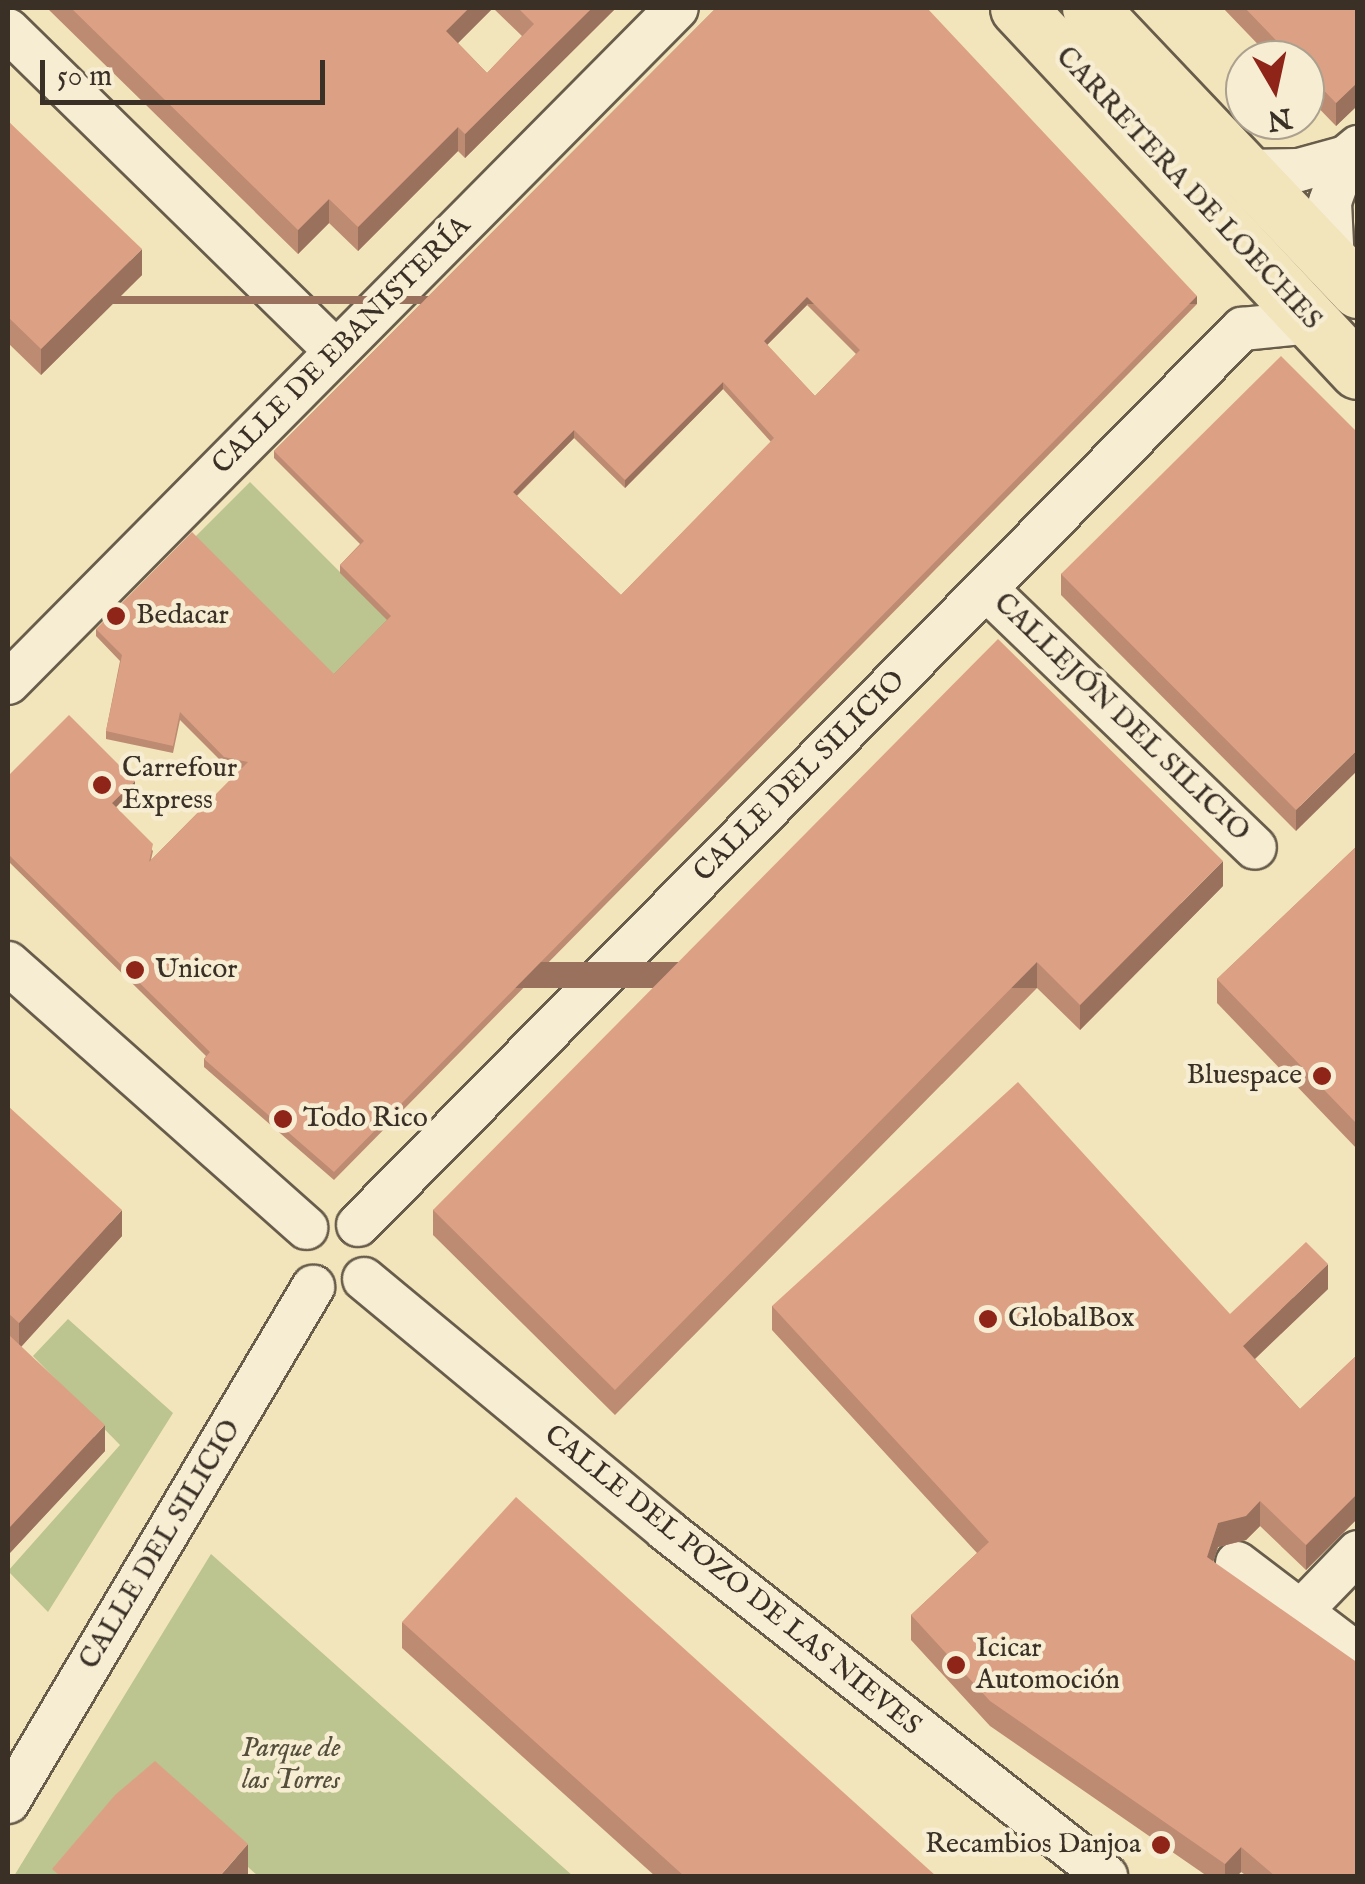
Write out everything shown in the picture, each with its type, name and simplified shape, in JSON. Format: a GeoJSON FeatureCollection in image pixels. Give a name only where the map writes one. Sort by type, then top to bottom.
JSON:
{"type":"FeatureCollection","features":[{"type":"Feature","properties":{"kind":"main road","name":"CARRETERA DE LOECHES"},"geometry":{"type":"LineString","coordinates":[[1018,8],[1246,258],[1358,370]]}},
{"type":"Feature","properties":{"kind":"main road","name":"CARRETERA DE LOECHES"},"geometry":{"type":"LineString","coordinates":[[1090,8],[1345,277]]}},
{"type":"Feature","properties":{"kind":"street","name":"CALLE DE EBANISTERÍA"},"geometry":{"type":"LineString","coordinates":[[8,683],[676,8]]}},
{"type":"Feature","properties":{"kind":"street"},"geometry":{"type":"LineString","coordinates":[[8,30],[336,351]]}},
{"type":"Feature","properties":{"kind":"street"},"geometry":{"type":"LineString","coordinates":[[1244,171],[1299,170],[1352,152]]}},
{"type":"Feature","properties":{"kind":"street"},"geometry":{"type":"LineString","coordinates":[[1345,277],[1330,202],[1352,152]]}},
{"type":"Feature","properties":{"kind":"street"},"geometry":{"type":"LineString","coordinates":[[1246,258],[1242,329],[1311,322]]}},
{"type":"Feature","properties":{"kind":"street","name":"CALLE DEL SILICIO"},"geometry":{"type":"LineString","coordinates":[[358,1225],[1242,329]]}},
{"type":"Feature","properties":{"kind":"street","name":"CALLEJÓN DEL SILICIO"},"geometry":{"type":"LineString","coordinates":[[986,588],[1256,848]]}},
{"type":"Feature","properties":{"kind":"street"},"geometry":{"type":"LineString","coordinates":[[8,963],[306,1228]]}},
{"type":"Feature","properties":{"kind":"street"},"geometry":{"type":"LineString","coordinates":[[322,1218],[358,1225],[372,1258],[364,1278],[348,1290],[313,1286],[299,1270],[297,1246],[306,1228],[322,1218]]}},
{"type":"Feature","properties":{"kind":"street","name":"CALLE DEL POZO DE LAS NIEVES"},"geometry":{"type":"LineString","coordinates":[[364,1278],[666,1530],[1106,1876]]}},
{"type":"Feature","properties":{"kind":"street","name":"CALLE DEL SILICIO"},"geometry":{"type":"LineString","coordinates":[[8,1802],[313,1286]]}},
{"type":"Feature","properties":{"kind":"street"},"geometry":{"type":"LineString","coordinates":[[1301,1611],[1358,1552]]}},
{"type":"Feature","properties":{"kind":"street"},"geometry":{"type":"LineString","coordinates":[[1237,1562],[1358,1655]]}},
{"type":"Feature","properties":{"kind":"green space"},"geometry":{"type":"Polygon","coordinates":[[[250,482],[391,623],[334,681],[193,539],[250,482]]]}},
{"type":"Feature","properties":{"kind":"green space"},"geometry":{"type":"Polygon","coordinates":[[[68,1319],[173,1413],[48,1612],[8,1571],[120,1445],[33,1356],[68,1319]]]}},
{"type":"Feature","properties":{"kind":"green space","name":"Parque de las Torres"},"geometry":{"type":"Polygon","coordinates":[[[211,1554],[573,1876],[258,1876],[170,1796],[63,1876],[14,1876],[211,1554]]]}},
{"type":"Feature","properties":{"kind":"building"},"geometry":{"type":"Polygon","coordinates":[[[71,8],[469,8],[446,31],[487,73],[534,24],[518,8],[592,8],[465,134],[458,127],[358,227],[329,199],[298,230],[71,8]]]}},
{"type":"Feature","properties":{"kind":"building"},"geometry":{"type":"Polygon","coordinates":[[[716,8],[927,8],[1197,296],[334,1172],[204,1059],[210,1052],[8,854],[8,776],[69,715],[135,781],[112,803],[153,844],[149,862],[248,762],[224,757],[180,712],[173,746],[106,731],[122,655],[96,629],[192,532],[334,674],[391,616],[340,565],[364,541],[274,451],[716,8]],[[807,297],[764,341],[815,396],[860,350],[807,297]],[[723,382],[625,480],[574,430],[513,492],[621,595],[774,438],[723,382]]]}},
{"type":"Feature","properties":{"kind":"building"},"geometry":{"type":"Polygon","coordinates":[[[1245,8],[1358,8],[1358,82],[1336,103],[1325,92],[1325,40],[1276,40],[1245,8]]]}},
{"type":"Feature","properties":{"kind":"building"},"geometry":{"type":"Polygon","coordinates":[[[8,121],[142,249],[41,349],[8,317],[8,121]]]}},
{"type":"Feature","properties":{"kind":"building"},"geometry":{"type":"Polygon","coordinates":[[[1281,356],[1358,433],[1358,749],[1296,810],[1061,574],[1281,356]]]}},
{"type":"Feature","properties":{"kind":"building"},"geometry":{"type":"Polygon","coordinates":[[[998,639],[1223,861],[1080,1005],[1037,962],[615,1390],[433,1210],[998,639]]]}},
{"type":"Feature","properties":{"kind":"building","name":"Bluespace"},"geometry":{"type":"Polygon","coordinates":[[[1358,845],[1358,1125],[1217,979],[1358,845]]]}},
{"type":"Feature","properties":{"kind":"building"},"geometry":{"type":"Polygon","coordinates":[[[1018,1082],[1230,1314],[1306,1242],[1328,1264],[1243,1346],[1300,1409],[1358,1354],[1358,1493],[1306,1545],[1260,1501],[1246,1516],[1218,1523],[1207,1557],[1358,1663],[1358,1876],[1275,1876],[1241,1847],[1225,1864],[990,1701],[911,1615],[989,1542],[772,1306],[1018,1082]]]}},
{"type":"Feature","properties":{"kind":"building"},"geometry":{"type":"Polygon","coordinates":[[[8,1106],[122,1210],[19,1323],[8,1313],[8,1106]]]}},
{"type":"Feature","properties":{"kind":"building"},"geometry":{"type":"Polygon","coordinates":[[[8,1334],[105,1425],[8,1529],[8,1334]]]}},
{"type":"Feature","properties":{"kind":"building"},"geometry":{"type":"Polygon","coordinates":[[[516,1497],[936,1876],[684,1876],[402,1622],[516,1497]]]}},
{"type":"Feature","properties":{"kind":"building"},"geometry":{"type":"Polygon","coordinates":[[[155,1761],[248,1844],[220,1876],[60,1876],[52,1869],[115,1795],[155,1761]]]}},
{"type":"Feature","properties":{"kind":"place","name":"Bedacar"},"geometry":{"type":"Point","coordinates":[116,616]}},
{"type":"Feature","properties":{"kind":"place","name":"Carrefour Express"},"geometry":{"type":"Point","coordinates":[102,785]}},
{"type":"Feature","properties":{"kind":"place","name":"Unicor"},"geometry":{"type":"Point","coordinates":[135,970]}},
{"type":"Feature","properties":{"kind":"place","name":"Bluespace"},"geometry":{"type":"Point","coordinates":[1322,1076]}},
{"type":"Feature","properties":{"kind":"place","name":"Todo Rico"},"geometry":{"type":"Point","coordinates":[283,1119]}},
{"type":"Feature","properties":{"kind":"place","name":"GlobalBox"},"geometry":{"type":"Point","coordinates":[988,1319]}},
{"type":"Feature","properties":{"kind":"place","name":"Icicar Automoción"},"geometry":{"type":"Point","coordinates":[956,1665]}},
{"type":"Feature","properties":{"kind":"place","name":"Recambios Danjoa"},"geometry":{"type":"Point","coordinates":[1161,1845]}}]}
